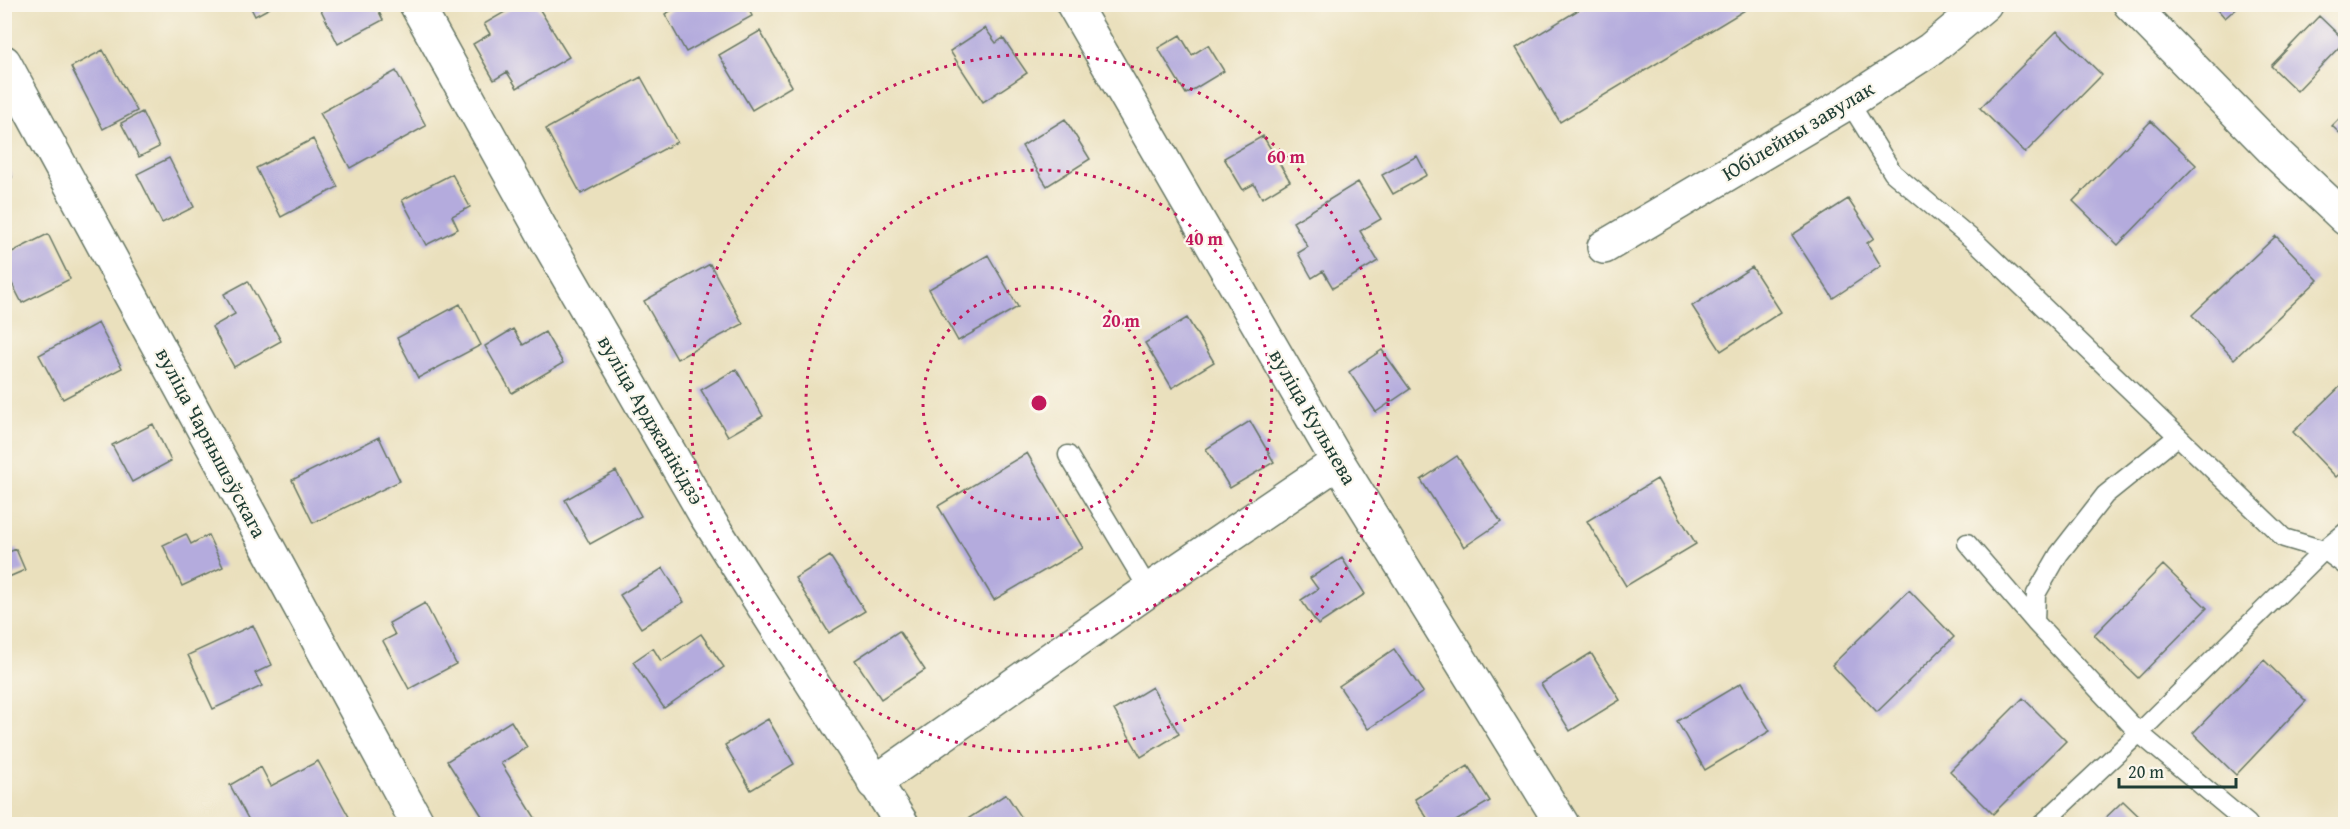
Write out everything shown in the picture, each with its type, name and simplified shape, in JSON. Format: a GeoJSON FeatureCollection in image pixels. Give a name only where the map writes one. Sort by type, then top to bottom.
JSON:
{"type":"FeatureCollection","features":[{"type":"Feature","properties":{"kind":"street","name":"вуліца Арджанікідзэ"},"geometry":{"type":"LineString","coordinates":[[416,4],[548,242],[706,516],[902,825]]}},
{"type":"Feature","properties":{"kind":"street","name":"вуліца Кульнева"},"geometry":{"type":"LineString","coordinates":[[1073,4],[1338,462],[1562,825]]}},
{"type":"Feature","properties":{"kind":"street","name":"Юбілейны завулак"},"geometry":{"type":"LineString","coordinates":[[1604,247],[1849,102],[1931,49],[1984,4]]}},
{"type":"Feature","properties":{"kind":"street"},"geometry":{"type":"LineString","coordinates":[[2130,4],[2277,154],[2346,219]]}},
{"type":"Feature","properties":{"kind":"street","name":"вуліца Чарнышэўскага"},"geometry":{"type":"LineString","coordinates":[[4,62],[418,825]]}},
{"type":"Feature","properties":{"kind":"street"},"geometry":{"type":"LineString","coordinates":[[874,783],[1149,590],[1338,462]]}},
{"type":"Feature","properties":{"kind":"lane"},"geometry":{"type":"LineString","coordinates":[[1849,102],[1893,173],[1979,245],[2284,538],[2324,550],[2346,566]]}},
{"type":"Feature","properties":{"kind":"lane"},"geometry":{"type":"LineString","coordinates":[[2035,622],[2036,594],[2060,554],[2105,495],[2177,437]]}},
{"type":"Feature","properties":{"kind":"lane"},"geometry":{"type":"LineString","coordinates":[[1068,455],[1149,590]]}},
{"type":"Feature","properties":{"kind":"lane"},"geometry":{"type":"LineString","coordinates":[[2042,825],[2139,733],[2324,550],[2346,532]]}},
{"type":"Feature","properties":{"kind":"lane"},"geometry":{"type":"LineString","coordinates":[[1968,543],[2035,622],[2139,733],[2248,825]]}},
{"type":"Feature","properties":{"kind":"building"},"geometry":{"type":"Polygon","coordinates":[[[249,4],[277,4],[255,16],[249,4]]]}},
{"type":"Feature","properties":{"kind":"building"},"geometry":{"type":"Polygon","coordinates":[[[331,4],[375,4],[383,20],[338,44],[321,10],[331,4]]]}},
{"type":"Feature","properties":{"kind":"building"},"geometry":{"type":"Polygon","coordinates":[[[683,4],[746,4],[752,16],[686,52],[665,14],[683,4]]]}},
{"type":"Feature","properties":{"kind":"building"},"geometry":{"type":"Polygon","coordinates":[[[1588,4],[1755,4],[1560,122],[1516,48],[1588,4]]]}},
{"type":"Feature","properties":{"kind":"building"},"geometry":{"type":"Polygon","coordinates":[[[2213,4],[2241,4],[2225,18],[2213,4]]]}},
{"type":"Feature","properties":{"kind":"building"},"geometry":{"type":"Polygon","coordinates":[[[517,5],[537,5],[569,57],[517,88],[507,72],[494,80],[473,44],[490,34],[484,24],[517,5]]]}},
{"type":"Feature","properties":{"kind":"building"},"geometry":{"type":"Polygon","coordinates":[[[2319,16],[2345,41],[2297,91],[2271,66],[2319,16]]]}},
{"type":"Feature","properties":{"kind":"building"},"geometry":{"type":"Polygon","coordinates":[[[985,28],[996,43],[1003,38],[1027,73],[983,102],[950,51],[985,28]]]}},
{"type":"Feature","properties":{"kind":"building"},"geometry":{"type":"Polygon","coordinates":[[[760,31],[792,86],[752,110],[719,55],[760,31]]]}},
{"type":"Feature","properties":{"kind":"building"},"geometry":{"type":"Polygon","coordinates":[[[2057,31],[2102,75],[2025,153],[1980,108],[2057,31]]]}},
{"type":"Feature","properties":{"kind":"building"},"geometry":{"type":"Polygon","coordinates":[[[1180,35],[1192,55],[1208,45],[1224,71],[1186,94],[1158,48],[1180,35]]]}},
{"type":"Feature","properties":{"kind":"building"},"geometry":{"type":"Polygon","coordinates":[[[103,50],[137,111],[103,129],[71,67],[103,50]]]}},
{"type":"Feature","properties":{"kind":"building"},"geometry":{"type":"Polygon","coordinates":[[[396,71],[426,126],[350,168],[320,113],[396,71]]]}},
{"type":"Feature","properties":{"kind":"building"},"geometry":{"type":"Polygon","coordinates":[[[641,77],[677,142],[581,194],[546,129],[641,77]]]}},
{"type":"Feature","properties":{"kind":"building"},"geometry":{"type":"Polygon","coordinates":[[[142,112],[159,147],[139,157],[121,123],[142,112]]]}},
{"type":"Feature","properties":{"kind":"building"},"geometry":{"type":"Polygon","coordinates":[[[2346,112],[2346,139],[2332,126],[2346,112]]]}},
{"type":"Feature","properties":{"kind":"building"},"geometry":{"type":"Polygon","coordinates":[[[1065,119],[1090,159],[1047,186],[1022,146],[1065,119]]]}},
{"type":"Feature","properties":{"kind":"building"},"geometry":{"type":"Polygon","coordinates":[[[2151,121],[2196,165],[2118,245],[2073,201],[2151,121]]]}},
{"type":"Feature","properties":{"kind":"building"},"geometry":{"type":"Polygon","coordinates":[[[1263,136],[1290,181],[1262,198],[1254,184],[1243,190],[1224,158],[1263,136]]]}},
{"type":"Feature","properties":{"kind":"building"},"geometry":{"type":"Polygon","coordinates":[[[313,139],[338,187],[281,217],[256,168],[313,139]]]}},
{"type":"Feature","properties":{"kind":"building"},"geometry":{"type":"Polygon","coordinates":[[[1417,156],[1427,175],[1393,194],[1382,175],[1417,156]]]}},
{"type":"Feature","properties":{"kind":"building"},"geometry":{"type":"Polygon","coordinates":[[[169,158],[194,207],[162,223],[137,174],[169,158]]]}},
{"type":"Feature","properties":{"kind":"building"},"geometry":{"type":"Polygon","coordinates":[[[4,159],[12,177],[4,180],[4,159]]]}},
{"type":"Feature","properties":{"kind":"building"},"geometry":{"type":"Polygon","coordinates":[[[452,174],[470,207],[452,216],[458,229],[426,245],[402,200],[452,174]]]}},
{"type":"Feature","properties":{"kind":"building"},"geometry":{"type":"Polygon","coordinates":[[[1358,182],[1381,219],[1360,231],[1378,261],[1333,288],[1323,271],[1312,278],[1298,253],[1308,247],[1293,222],[1358,182]]]}},
{"type":"Feature","properties":{"kind":"building"},"geometry":{"type":"Polygon","coordinates":[[[1848,199],[1874,238],[1867,243],[1881,266],[1833,298],[1792,235],[1848,199]]]}},
{"type":"Feature","properties":{"kind":"building"},"geometry":{"type":"Polygon","coordinates":[[[48,234],[70,279],[22,303],[4,268],[4,256],[48,234]]]}},
{"type":"Feature","properties":{"kind":"building"},"geometry":{"type":"Polygon","coordinates":[[[2276,236],[2318,280],[2234,359],[2192,315],[2276,236]]]}},
{"type":"Feature","properties":{"kind":"building"},"geometry":{"type":"Polygon","coordinates":[[[988,255],[1018,307],[958,341],[929,289],[988,255]]]}},
{"type":"Feature","properties":{"kind":"building"},"geometry":{"type":"Polygon","coordinates":[[[710,264],[743,324],[677,359],[644,301],[710,264]]]}},
{"type":"Feature","properties":{"kind":"building"},"geometry":{"type":"Polygon","coordinates":[[[1752,267],[1781,312],[1721,351],[1692,306],[1752,267]]]}},
{"type":"Feature","properties":{"kind":"building"},"geometry":{"type":"Polygon","coordinates":[[[248,281],[281,341],[234,367],[212,327],[235,314],[224,294],[248,281]]]}},
{"type":"Feature","properties":{"kind":"building"},"geometry":{"type":"Polygon","coordinates":[[[460,304],[481,345],[418,378],[397,338],[460,304]]]}},
{"type":"Feature","properties":{"kind":"building"},"geometry":{"type":"Polygon","coordinates":[[[1187,318],[1214,362],[1172,388],[1145,343],[1187,318]]]}},
{"type":"Feature","properties":{"kind":"building"},"geometry":{"type":"Polygon","coordinates":[[[98,323],[122,368],[63,399],[39,355],[98,323]]]}},
{"type":"Feature","properties":{"kind":"building"},"geometry":{"type":"Polygon","coordinates":[[[513,329],[523,345],[545,332],[563,363],[512,393],[485,346],[513,329]]]}},
{"type":"Feature","properties":{"kind":"building"},"geometry":{"type":"Polygon","coordinates":[[[1382,350],[1410,389],[1376,412],[1349,372],[1382,350]]]}},
{"type":"Feature","properties":{"kind":"building"},"geometry":{"type":"Polygon","coordinates":[[[736,369],[763,416],[728,436],[701,390],[736,369]]]}},
{"type":"Feature","properties":{"kind":"building"},"geometry":{"type":"Polygon","coordinates":[[[2346,381],[2346,468],[2336,477],[2293,432],[2346,381]]]}},
{"type":"Feature","properties":{"kind":"building"},"geometry":{"type":"Polygon","coordinates":[[[1250,421],[1274,462],[1230,488],[1206,449],[1250,421]]]}},
{"type":"Feature","properties":{"kind":"building"},"geometry":{"type":"Polygon","coordinates":[[[153,424],[171,461],[132,482],[112,445],[153,424]]]}},
{"type":"Feature","properties":{"kind":"building"},"geometry":{"type":"Polygon","coordinates":[[[379,437],[400,481],[313,523],[292,480],[379,437]]]}},
{"type":"Feature","properties":{"kind":"building"},"geometry":{"type":"Polygon","coordinates":[[[1027,453],[1083,548],[994,600],[938,506],[1027,453]]]}},
{"type":"Feature","properties":{"kind":"building"},"geometry":{"type":"Polygon","coordinates":[[[1457,456],[1501,522],[1464,547],[1421,480],[1457,456]]]}},
{"type":"Feature","properties":{"kind":"building"},"geometry":{"type":"Polygon","coordinates":[[[616,471],[641,516],[590,544],[565,500],[616,471]]]}},
{"type":"Feature","properties":{"kind":"building"},"geometry":{"type":"Polygon","coordinates":[[[1657,479],[1696,544],[1626,586],[1587,521],[1657,479]]]}},
{"type":"Feature","properties":{"kind":"building"},"geometry":{"type":"Polygon","coordinates":[[[186,534],[191,544],[208,535],[223,567],[182,586],[163,545],[186,534]]]}},
{"type":"Feature","properties":{"kind":"building"},"geometry":{"type":"Polygon","coordinates":[[[16,549],[25,570],[4,579],[4,554],[16,549]]]}},
{"type":"Feature","properties":{"kind":"building"},"geometry":{"type":"Polygon","coordinates":[[[830,556],[865,611],[829,633],[795,578],[830,556]]]}},
{"type":"Feature","properties":{"kind":"building"},"geometry":{"type":"Polygon","coordinates":[[[1342,558],[1365,594],[1318,625],[1301,600],[1318,589],[1310,578],[1342,558]]]}},
{"type":"Feature","properties":{"kind":"building"},"geometry":{"type":"Polygon","coordinates":[[[2163,565],[2207,608],[2138,678],[2094,635],[2163,565]]]}},
{"type":"Feature","properties":{"kind":"building"},"geometry":{"type":"Polygon","coordinates":[[[663,568],[684,602],[641,628],[620,595],[663,568]]]}},
{"type":"Feature","properties":{"kind":"building"},"geometry":{"type":"Polygon","coordinates":[[[1909,590],[1954,637],[1877,712],[1832,665],[1909,590]]]}},
{"type":"Feature","properties":{"kind":"building"},"geometry":{"type":"Polygon","coordinates":[[[425,603],[456,664],[409,689],[383,641],[395,635],[389,623],[425,603]]]}},
{"type":"Feature","properties":{"kind":"building"},"geometry":{"type":"Polygon","coordinates":[[[253,625],[272,665],[255,673],[262,686],[213,709],[188,655],[253,625]]]}},
{"type":"Feature","properties":{"kind":"building"},"geometry":{"type":"Polygon","coordinates":[[[899,631],[925,670],[881,699],[855,660],[899,631]]]}},
{"type":"Feature","properties":{"kind":"building"},"geometry":{"type":"Polygon","coordinates":[[[701,634],[724,667],[664,708],[633,662],[653,648],[661,661],[701,634]]]}},
{"type":"Feature","properties":{"kind":"building"},"geometry":{"type":"Polygon","coordinates":[[[1394,649],[1423,692],[1368,729],[1339,686],[1394,649]]]}},
{"type":"Feature","properties":{"kind":"building"},"geometry":{"type":"Polygon","coordinates":[[[1591,653],[1620,700],[1570,731],[1541,684],[1591,653]]]}},
{"type":"Feature","properties":{"kind":"building"},"geometry":{"type":"Polygon","coordinates":[[[2264,660],[2306,701],[2236,775],[2193,733],[2264,660]]]}},
{"type":"Feature","properties":{"kind":"building"},"geometry":{"type":"Polygon","coordinates":[[[1741,683],[1770,731],[1705,770],[1677,721],[1741,683]]]}},
{"type":"Feature","properties":{"kind":"building"},"geometry":{"type":"Polygon","coordinates":[[[1152,687],[1179,734],[1141,757],[1114,710],[1152,687]]]}},
{"type":"Feature","properties":{"kind":"building"},"geometry":{"type":"Polygon","coordinates":[[[2023,698],[2066,741],[1993,814],[1950,771],[2023,698]]]}},
{"type":"Feature","properties":{"kind":"building"},"geometry":{"type":"Polygon","coordinates":[[[768,719],[794,764],[751,790],[725,745],[768,719]]]}},
{"type":"Feature","properties":{"kind":"building"},"geometry":{"type":"Polygon","coordinates":[[[511,721],[527,747],[501,763],[539,824],[487,824],[447,761],[511,721]]]}},
{"type":"Feature","properties":{"kind":"building"},"geometry":{"type":"Polygon","coordinates":[[[318,761],[353,824],[251,824],[230,785],[261,767],[271,786],[318,761]]]}},
{"type":"Feature","properties":{"kind":"building"},"geometry":{"type":"Polygon","coordinates":[[[1468,766],[1490,801],[1451,824],[1431,824],[1415,799],[1468,766]]]}},
{"type":"Feature","properties":{"kind":"building"},"geometry":{"type":"Polygon","coordinates":[[[1006,794],[1026,824],[964,824],[963,822],[1006,794]]]}},
{"type":"Feature","properties":{"kind":"building"},"geometry":{"type":"Polygon","coordinates":[[[2123,801],[2147,824],[2099,824],[2123,801]]]}}]}
